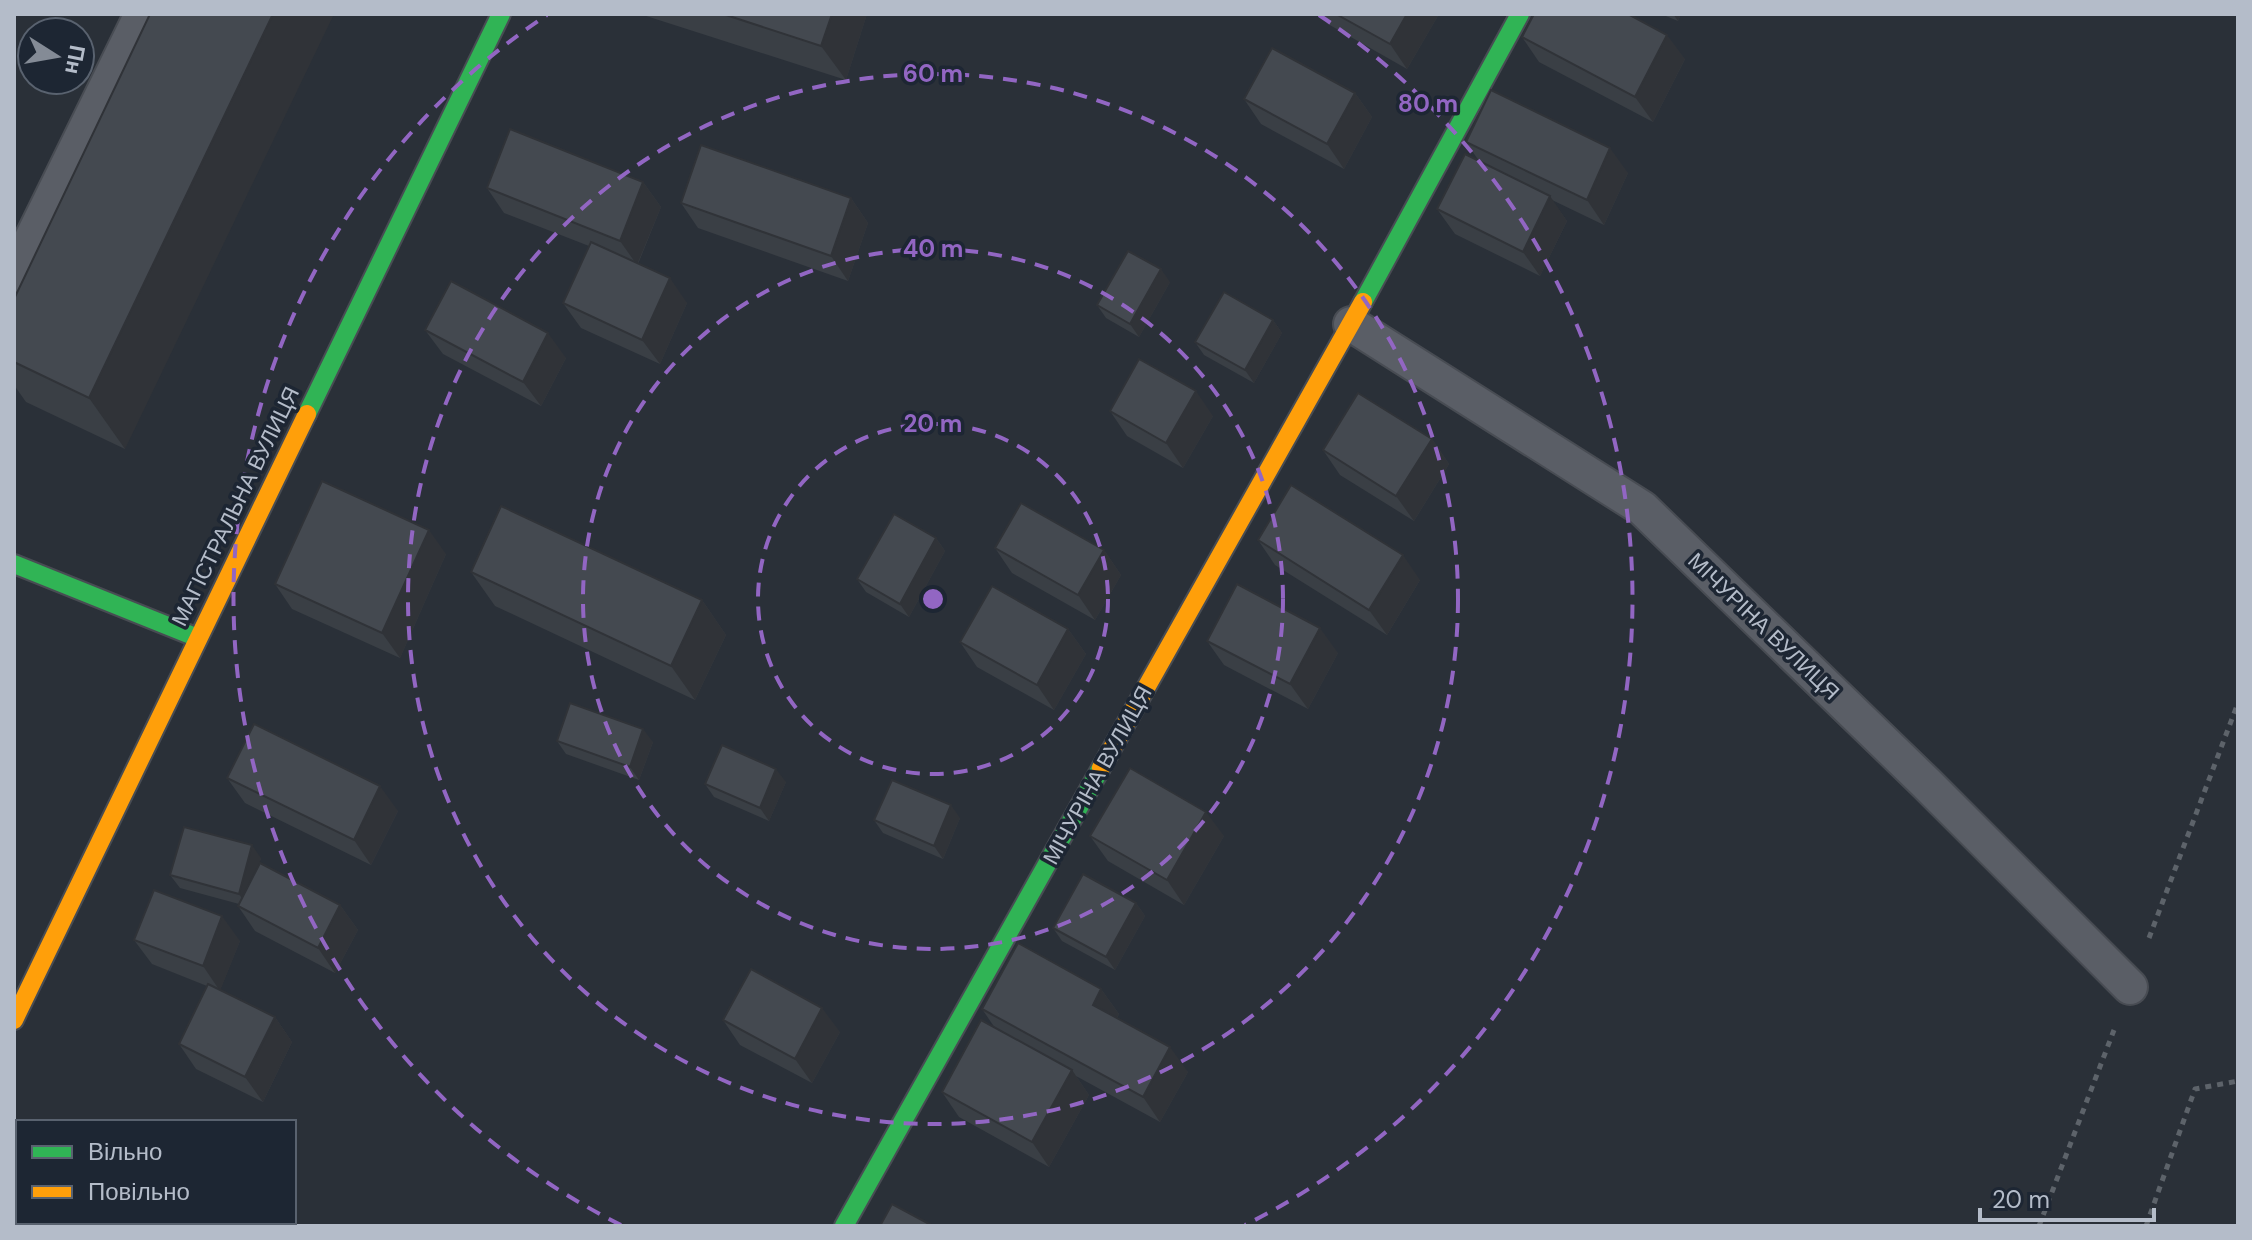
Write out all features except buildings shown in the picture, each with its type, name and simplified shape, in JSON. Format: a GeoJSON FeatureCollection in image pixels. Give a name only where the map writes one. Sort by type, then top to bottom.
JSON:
{"type":"FeatureCollection","features":[{"type":"Feature","properties":{"kind":"street","name":"МАГІСТРАЛЬНА ВУЛИЦЯ"},"geometry":{"type":"LineString","coordinates":[[14,1020],[501,14]]}},
{"type":"Feature","properties":{"kind":"street","name":"МІЧУРІНА ВУЛИЦЯ"},"geometry":{"type":"LineString","coordinates":[[844,1226],[1351,324],[1520,14]]}},
{"type":"Feature","properties":{"kind":"street"},"geometry":{"type":"LineString","coordinates":[[14,564],[198,638]]}},
{"type":"Feature","properties":{"kind":"lane"},"geometry":{"type":"LineString","coordinates":[[14,275],[142,14]]}},
{"type":"Feature","properties":{"kind":"lane","name":"МІЧУРІНА ВУЛИЦЯ"},"geometry":{"type":"LineString","coordinates":[[1351,324],[1642,508],[1926,783],[2130,987]]}},
{"type":"Feature","properties":{"kind":"path"},"geometry":{"type":"LineString","coordinates":[[2146,1226],[2195,1089],[2238,1081]]}},
{"type":"Feature","properties":{"kind":"traffic: fast"},"geometry":{"type":"LineString","coordinates":[[307,414],[501,14]]}},
{"type":"Feature","properties":{"kind":"traffic: fast"},"geometry":{"type":"LineString","coordinates":[[1363,302],[1520,14]]}},
{"type":"Feature","properties":{"kind":"traffic: fast"},"geometry":{"type":"LineString","coordinates":[[14,564],[198,638]]}},
{"type":"Feature","properties":{"kind":"traffic: fast"},"geometry":{"type":"LineString","coordinates":[[844,1226],[1101,768]]}},
{"type":"Feature","properties":{"kind":"traffic: slow"},"geometry":{"type":"LineString","coordinates":[[1101,768],[1363,302]]}},
{"type":"Feature","properties":{"kind":"traffic: slow"},"geometry":{"type":"LineString","coordinates":[[14,1020],[307,414]]}}]}
